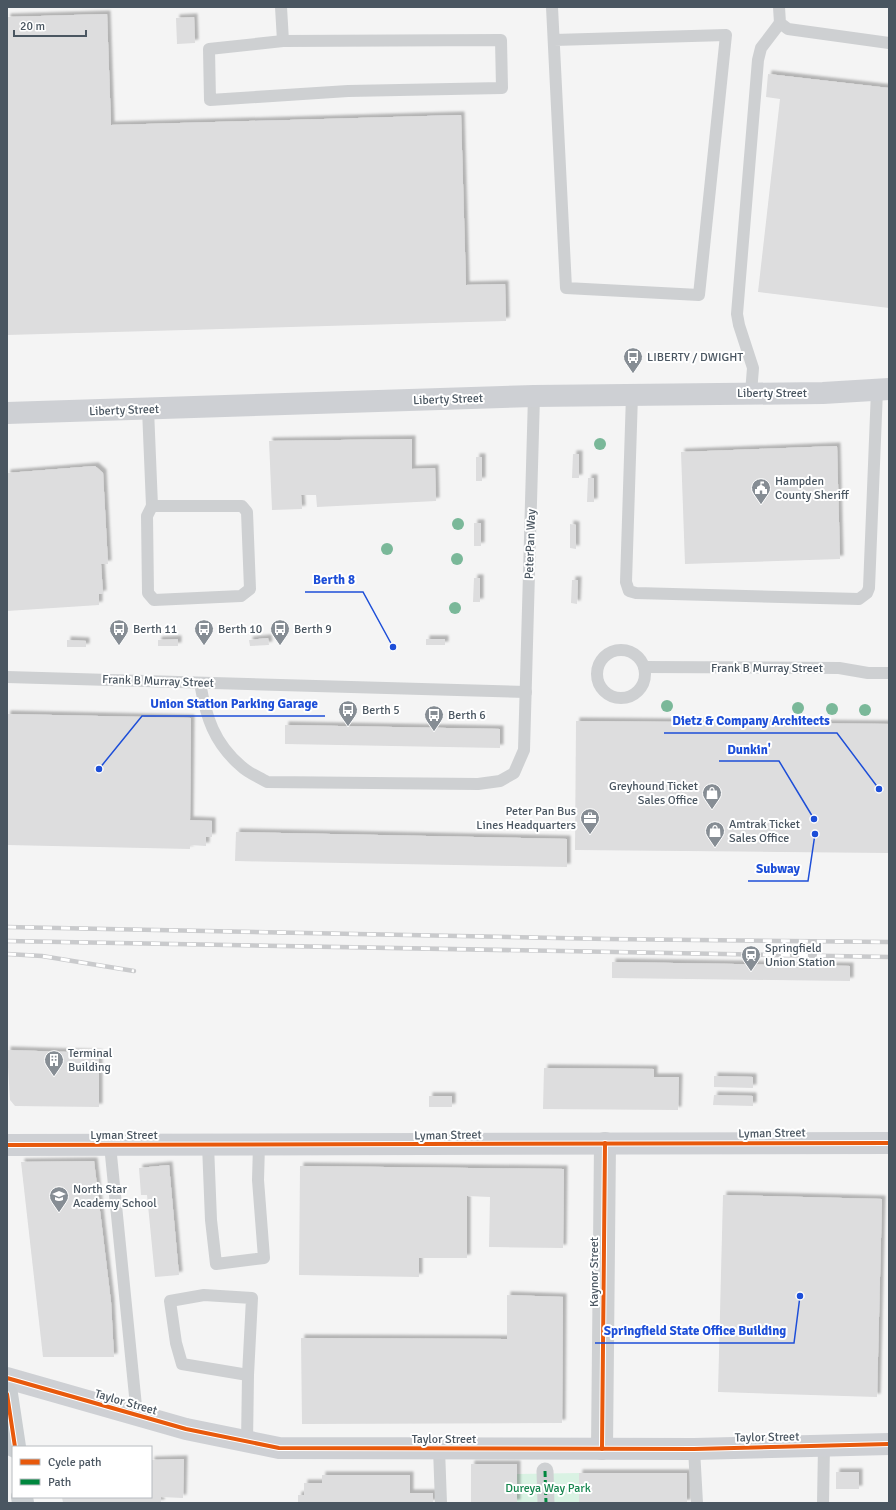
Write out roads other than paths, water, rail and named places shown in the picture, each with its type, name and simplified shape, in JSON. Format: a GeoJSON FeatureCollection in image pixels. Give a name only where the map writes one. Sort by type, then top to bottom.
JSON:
{"type":"FeatureCollection","features":[{"type":"Feature","properties":{"kind":"main road","name":"Liberty Street"},"geometry":{"type":"LineString","coordinates":[[7,413],[534,396],[823,393],[883,389]]}},
{"type":"Feature","properties":{"kind":"main road","name":"Lyman Street"},"geometry":{"type":"LineString","coordinates":[[7,1145],[889,1143]]}},
{"type":"Feature","properties":{"kind":"main road","name":"Taylor Street"},"geometry":{"type":"LineString","coordinates":[[7,1378],[186,1429],[246,1443],[295,1449],[694,1449],[889,1444]]}},
{"type":"Feature","properties":{"kind":"main road"},"geometry":{"type":"LineString","coordinates":[[7,1394],[15,1446]]}},
{"type":"Feature","properties":{"kind":"street","name":"Kaynor Street"},"geometry":{"type":"LineString","coordinates":[[602,1449],[605,1143]]}},
{"type":"Feature","properties":{"kind":"street"},"geometry":{"type":"LineString","coordinates":[[545,1470],[546,1503]]}},
{"type":"Feature","properties":{"kind":"lane"},"geometry":{"type":"LineString","coordinates":[[281,7],[283,41]]}},
{"type":"Feature","properties":{"kind":"lane"},"geometry":{"type":"LineString","coordinates":[[552,7],[566,288],[699,294],[726,35],[554,40]]}},
{"type":"Feature","properties":{"kind":"lane"},"geometry":{"type":"LineString","coordinates":[[751,393],[753,368],[738,325],[738,306],[758,60],[761,48],[780,23],[779,7]]}},
{"type":"Feature","properties":{"kind":"lane"},"geometry":{"type":"LineString","coordinates":[[780,23],[788,29],[889,43]]}},
{"type":"Feature","properties":{"kind":"lane"},"geometry":{"type":"LineString","coordinates":[[501,40],[502,88],[348,91],[210,100],[208,49],[283,41],[501,40]]}},
{"type":"Feature","properties":{"kind":"lane"},"geometry":{"type":"LineString","coordinates":[[632,395],[626,582],[629,591],[636,593],[859,599],[867,593],[869,588],[883,389]]}},
{"type":"Feature","properties":{"kind":"lane","name":"PeterPan Way"},"geometry":{"type":"LineString","coordinates":[[200,683],[206,715],[217,739],[241,767],[267,782],[478,784],[500,780],[514,773],[524,750],[534,396]]}},
{"type":"Feature","properties":{"kind":"lane"},"geometry":{"type":"LineString","coordinates":[[148,409],[152,506],[147,516],[148,593],[154,600],[241,596],[250,590],[246,512],[242,506],[152,506]]}},
{"type":"Feature","properties":{"kind":"lane"},"geometry":{"type":"LineString","coordinates":[[627,651],[635,654],[641,660],[644,667],[644,682],[640,689],[628,698],[612,697],[605,692],[598,679],[597,671],[600,663],[612,652],[627,651]]}},
{"type":"Feature","properties":{"kind":"lane","name":"Frank B Murray Street"},"geometry":{"type":"LineString","coordinates":[[644,667],[839,668],[868,673],[889,673]]}},
{"type":"Feature","properties":{"kind":"lane","name":"Frank B Murray Street"},"geometry":{"type":"LineString","coordinates":[[7,677],[526,692]]}},
{"type":"Feature","properties":{"kind":"lane"},"geometry":{"type":"LineString","coordinates":[[110,1145],[137,1416]]}},
{"type":"Feature","properties":{"kind":"lane"},"geometry":{"type":"LineString","coordinates":[[208,1145],[211,1220],[216,1264],[264,1258],[258,1180],[258,1145]]}},
{"type":"Feature","properties":{"kind":"lane"},"geometry":{"type":"LineString","coordinates":[[246,1443],[252,1298],[204,1295],[170,1301],[176,1343],[182,1364],[248,1375]]}},
{"type":"Feature","properties":{"kind":"lane"},"geometry":{"type":"LineString","coordinates":[[824,1446],[824,1503]]}},
{"type":"Feature","properties":{"kind":"lane"},"geometry":{"type":"LineString","coordinates":[[440,1449],[441,1503]]}},
{"type":"Feature","properties":{"kind":"lane"},"geometry":{"type":"LineString","coordinates":[[694,1449],[697,1503]]}},
{"type":"Feature","properties":{"kind":"railway"},"geometry":{"type":"LineString","coordinates":[[7,927],[607,939],[889,942]]}},
{"type":"Feature","properties":{"kind":"railway"},"geometry":{"type":"LineString","coordinates":[[7,941],[889,957]]}},
{"type":"Feature","properties":{"kind":"railway"},"geometry":{"type":"LineString","coordinates":[[7,954],[42,956],[134,971]]}},
{"type":"Feature","properties":{"kind":"place","name":"LIBERTY / DWIGHT"},"geometry":{"type":"Point","coordinates":[633,374]}},
{"type":"Feature","properties":{"kind":"place","name":"Hampden County Sheriff"},"geometry":{"type":"Point","coordinates":[761,505]}},
{"type":"Feature","properties":{"kind":"place","name":"Berth 11"},"geometry":{"type":"Point","coordinates":[119,646]}},
{"type":"Feature","properties":{"kind":"place","name":"Berth 10"},"geometry":{"type":"Point","coordinates":[204,646]}},
{"type":"Feature","properties":{"kind":"place","name":"Berth 9"},"geometry":{"type":"Point","coordinates":[280,646]}},
{"type":"Feature","properties":{"kind":"place","name":"Berth 8"},"geometry":{"type":"Point","coordinates":[393,647]}},
{"type":"Feature","properties":{"kind":"place","name":"Berth 5"},"geometry":{"type":"Point","coordinates":[348,727]}},
{"type":"Feature","properties":{"kind":"place","name":"Berth 6"},"geometry":{"type":"Point","coordinates":[434,732]}},
{"type":"Feature","properties":{"kind":"place","name":"Union Station Parking Garage"},"geometry":{"type":"Point","coordinates":[99,769]}},
{"type":"Feature","properties":{"kind":"place","name":"Dietz & Company Architects"},"geometry":{"type":"Point","coordinates":[879,789]}},
{"type":"Feature","properties":{"kind":"place","name":"Greyhound Ticket Sales Office"},"geometry":{"type":"Point","coordinates":[712,810]}},
{"type":"Feature","properties":{"kind":"place","name":"Dunkin'"},"geometry":{"type":"Point","coordinates":[814,819]}},
{"type":"Feature","properties":{"kind":"place","name":"Subway"},"geometry":{"type":"Point","coordinates":[815,834]}},
{"type":"Feature","properties":{"kind":"place","name":"Peter Pan Bus Lines Headquarters"},"geometry":{"type":"Point","coordinates":[590,835]}},
{"type":"Feature","properties":{"kind":"place","name":"Amtrak Ticket Sales Office"},"geometry":{"type":"Point","coordinates":[715,848]}},
{"type":"Feature","properties":{"kind":"place","name":"Springfield Union Station"},"geometry":{"type":"Point","coordinates":[751,972]}},
{"type":"Feature","properties":{"kind":"place","name":"Terminal Building"},"geometry":{"type":"Point","coordinates":[54,1077]}},
{"type":"Feature","properties":{"kind":"place","name":"North Star Academy School"},"geometry":{"type":"Point","coordinates":[59,1213]}},
{"type":"Feature","properties":{"kind":"place","name":"Springfield State Office Building"},"geometry":{"type":"Point","coordinates":[800,1296]}},
{"type":"Feature","properties":{"kind":"park label","name":"Dureya Way Park"},"geometry":{"type":"Point","coordinates":[548,1488]}}]}
